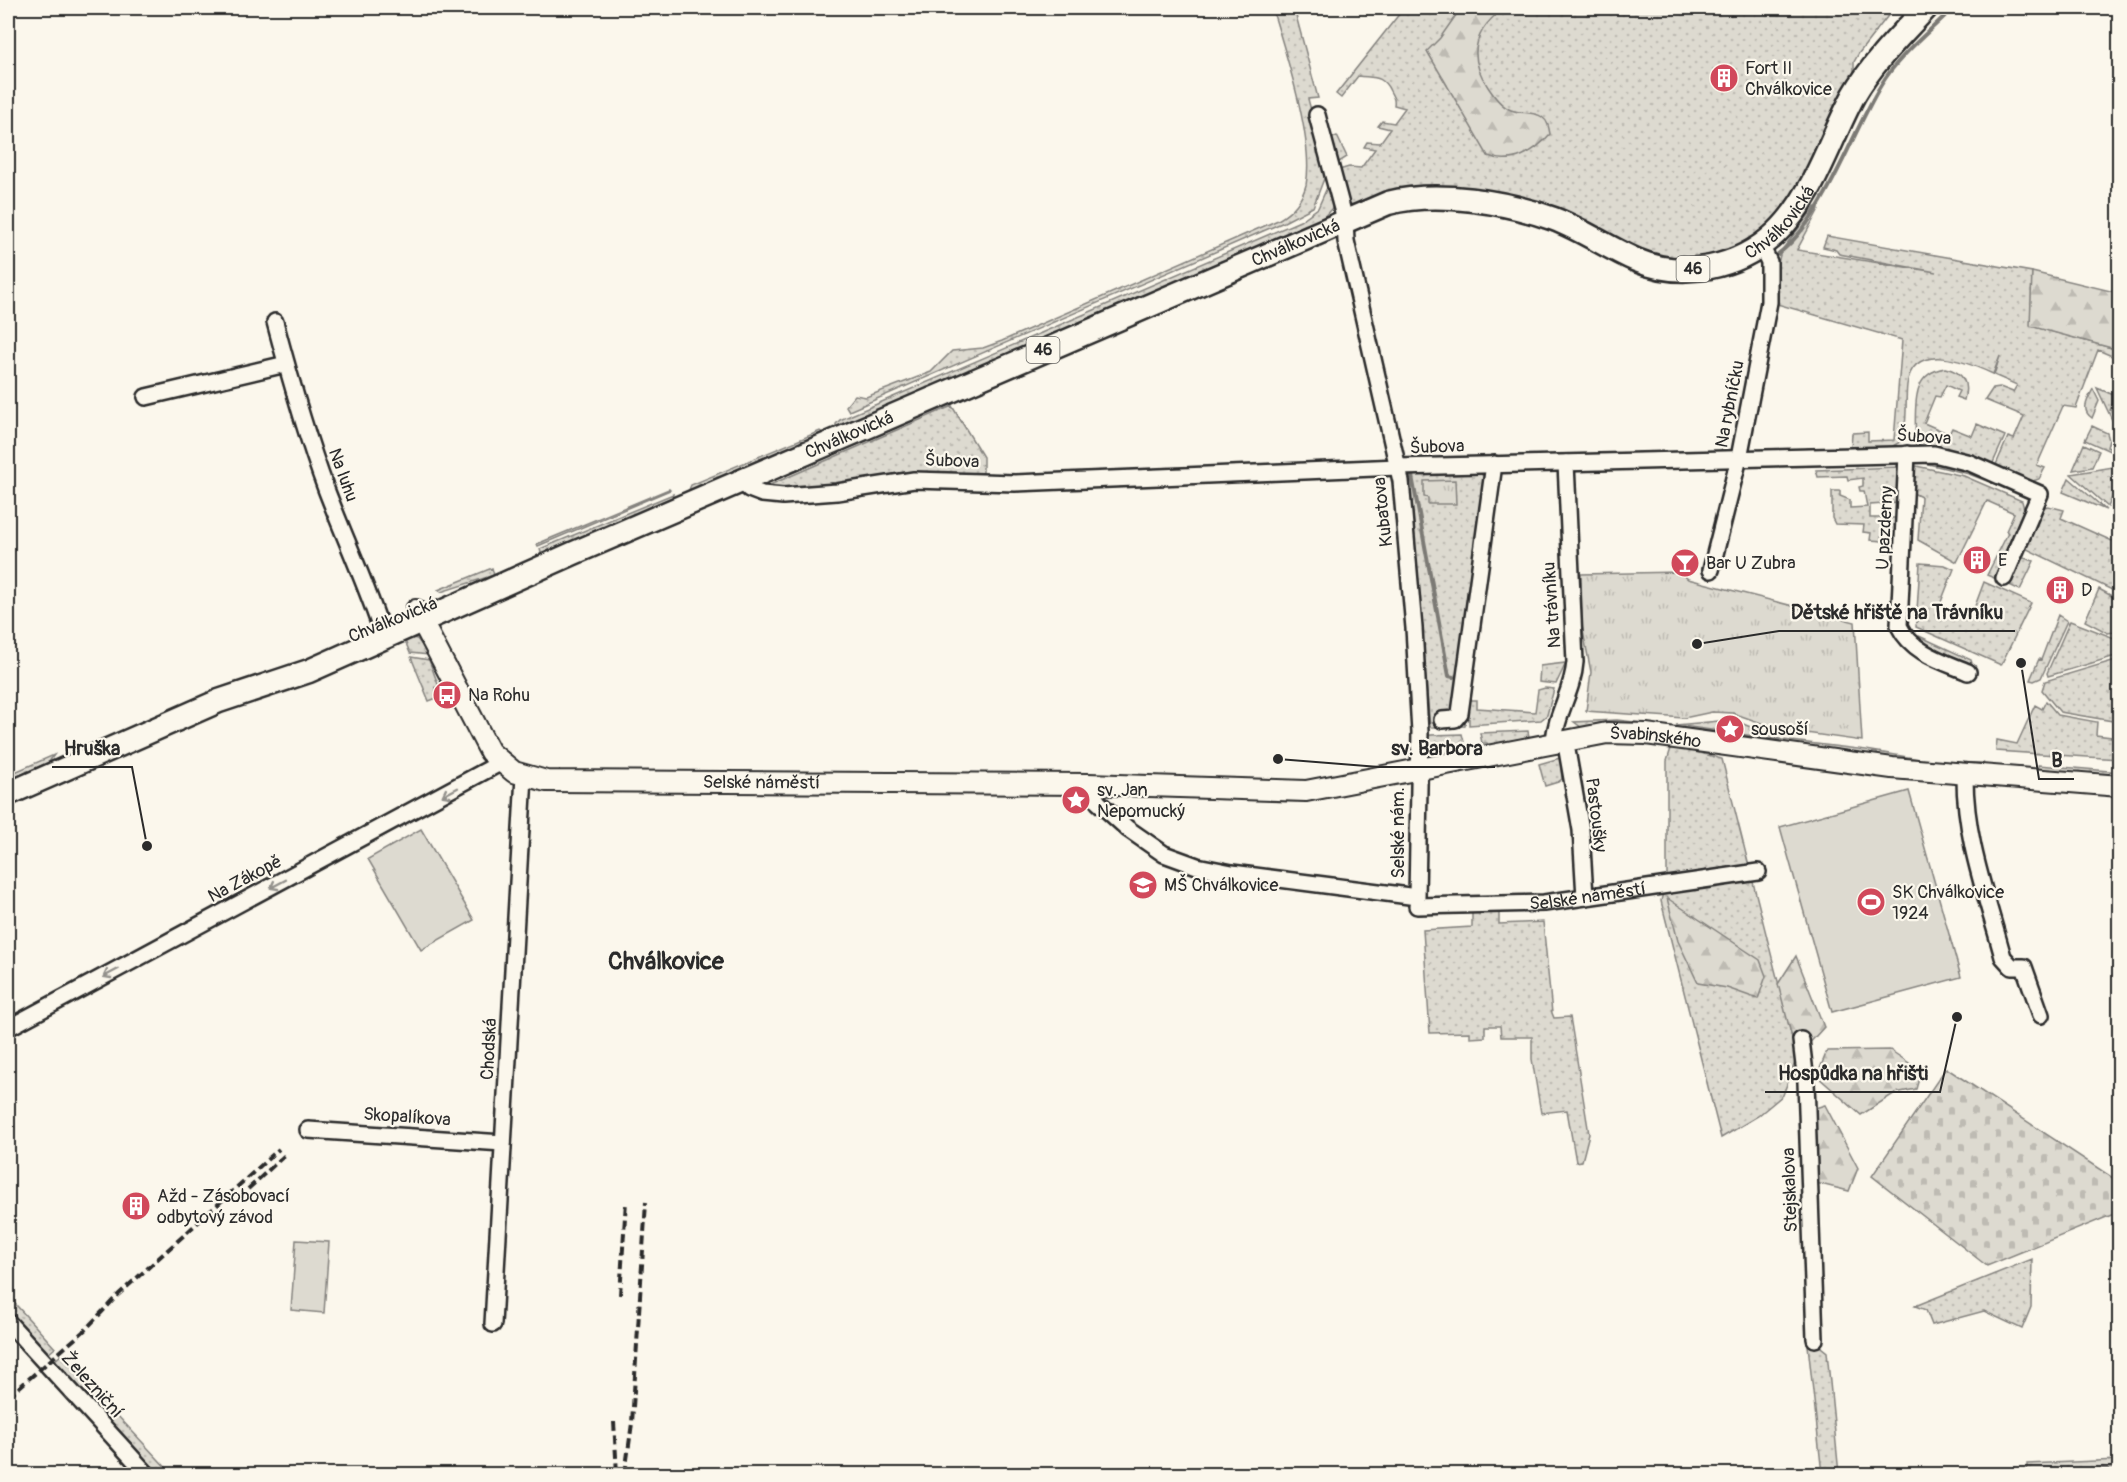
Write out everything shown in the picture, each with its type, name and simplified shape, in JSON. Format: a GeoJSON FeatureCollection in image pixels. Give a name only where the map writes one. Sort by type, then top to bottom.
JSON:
{"type":"FeatureCollection","features":[{"type":"Feature","properties":{"kind":"main road","name":"Chválkovická"},"geometry":{"type":"LineString","coordinates":[[8,794],[219,701],[309,671],[382,632],[426,613],[573,553],[1345,220],[1403,200],[1428,197],[1456,199],[1547,217],[1640,261],[1678,270],[1724,264],[1761,245],[1785,224],[1801,201],[1854,96],[1871,69],[1926,8]]}},
{"type":"Feature","properties":{"kind":"street","name":"Kubatova"},"geometry":{"type":"LineString","coordinates":[[1317,115],[1345,220],[1346,241],[1398,467],[1414,628],[1420,732],[1418,769]]}},
{"type":"Feature","properties":{"kind":"street","name":"Na rybníčku"},"geometry":{"type":"LineString","coordinates":[[1712,570],[1739,458],[1771,292],[1769,262],[1761,245]]}},
{"type":"Feature","properties":{"kind":"street","name":"Na luhu"},"geometry":{"type":"LineString","coordinates":[[275,322],[286,364],[327,490],[363,583],[377,610],[382,632]]}},
{"type":"Feature","properties":{"kind":"street"},"geometry":{"type":"LineString","coordinates":[[146,398],[286,364]]}},
{"type":"Feature","properties":{"kind":"street","name":"U pazderny"},"geometry":{"type":"LineString","coordinates":[[1907,454],[1899,626],[1910,643],[1919,651],[1968,672]]}},
{"type":"Feature","properties":{"kind":"street","name":"Šubova"},"geometry":{"type":"LineString","coordinates":[[741,481],[749,489],[762,494],[794,496],[914,480],[1015,483],[1398,467],[1934,454],[1962,460],[2040,494],[2004,578]]}},
{"type":"Feature","properties":{"kind":"street","name":"Na trávníku"},"geometry":{"type":"LineString","coordinates":[[1559,740],[1555,729],[1572,686],[1575,662],[1566,462]]}},
{"type":"Feature","properties":{"kind":"street"},"geometry":{"type":"LineString","coordinates":[[1442,720],[1455,719],[1460,713],[1494,465]]}},
{"type":"Feature","properties":{"kind":"street","name":"Selské náměstí"},"geometry":{"type":"LineString","coordinates":[[426,613],[459,674],[469,711],[485,746],[500,763],[524,776],[560,782],[1088,784],[1306,791],[1418,769]]}},
{"type":"Feature","properties":{"kind":"street","name":"Švabinského"},"geometry":{"type":"LineString","coordinates":[[1418,769],[1559,740],[1607,733],[1646,734],[1892,768],[2120,786]]}},
{"type":"Feature","properties":{"kind":"street","name":"Pastoušky"},"geometry":{"type":"LineString","coordinates":[[1559,740],[1581,830],[1585,897]]}},
{"type":"Feature","properties":{"kind":"street","name":"Na Zákopě"},"geometry":{"type":"LineString","coordinates":[[8,1028],[500,763]]}},
{"type":"Feature","properties":{"kind":"street","name":"Selské nám."},"geometry":{"type":"LineString","coordinates":[[1417,902],[1419,881],[1418,769]]}},
{"type":"Feature","properties":{"kind":"street"},"geometry":{"type":"LineString","coordinates":[[1965,774],[1966,811],[1974,853],[2004,957],[2012,967],[2024,968],[2041,1015]]}},
{"type":"Feature","properties":{"kind":"street","name":"Chodská"},"geometry":{"type":"LineString","coordinates":[[493,1324],[524,776]]}},
{"type":"Feature","properties":{"kind":"street","name":"Selské náměstí"},"geometry":{"type":"LineString","coordinates":[[1088,784],[1098,802],[1128,828],[1164,854],[1197,866],[1417,902],[1544,903],[1758,872]]}},
{"type":"Feature","properties":{"kind":"street","name":"Stejskalova"},"geometry":{"type":"LineString","coordinates":[[1800,1040],[1806,1082],[1815,1339]]}},
{"type":"Feature","properties":{"kind":"street","name":"Skopalíkova"},"geometry":{"type":"LineString","coordinates":[[308,1130],[503,1143]]}},
{"type":"Feature","properties":{"kind":"street","name":"Železniční"},"geometry":{"type":"LineString","coordinates":[[8,1322],[147,1474]]}},
{"type":"Feature","properties":{"kind":"green space"},"geometry":{"type":"Polygon","coordinates":[[[1272,8],[1294,8],[1318,98],[1308,99],[1327,171],[1313,207],[1284,222],[849,411],[846,406],[855,395],[866,397],[931,372],[952,351],[983,348],[1002,341],[1278,220],[1292,210],[1302,196],[1306,185],[1308,167],[1306,145],[1297,96],[1272,8]]]}},
{"type":"Feature","properties":{"kind":"green space"},"geometry":{"type":"Polygon","coordinates":[[[1404,8],[1894,8],[1854,62],[1854,78],[1799,190],[1773,222],[1743,246],[1693,261],[1651,256],[1548,210],[1348,204],[1339,170],[1349,167],[1361,168],[1375,149],[1364,147],[1367,142],[1380,143],[1390,129],[1378,126],[1382,121],[1394,123],[1405,108],[1394,105],[1394,98],[1384,82],[1373,77],[1358,76],[1341,98],[1336,94],[1404,8]]]}},
{"type":"Feature","properties":{"kind":"green space"},"geometry":{"type":"Polygon","coordinates":[[[1461,8],[1504,8],[1494,16],[1480,34],[1476,54],[1477,65],[1481,76],[1501,103],[1515,111],[1539,115],[1549,127],[1550,134],[1544,141],[1522,156],[1497,159],[1488,156],[1427,51],[1440,38],[1461,8]]]}},
{"type":"Feature","properties":{"kind":"green space"},"geometry":{"type":"Polygon","coordinates":[[[1337,136],[1347,157],[1336,164],[1330,139],[1337,136]]]}},
{"type":"Feature","properties":{"kind":"green space"},"geometry":{"type":"Polygon","coordinates":[[[1329,183],[1332,208],[1321,220],[836,430],[836,424],[840,420],[1300,221],[1318,208],[1329,183]]]}},
{"type":"Feature","properties":{"kind":"green space"},"geometry":{"type":"Polygon","coordinates":[[[1815,207],[1819,209],[1797,250],[1936,272],[1839,254],[1836,250],[1823,247],[1827,236],[2032,272],[2031,326],[2119,350],[2119,359],[2098,350],[2076,408],[2063,406],[2037,465],[2045,468],[2039,479],[2030,482],[1995,467],[2008,437],[2014,439],[2024,416],[1985,400],[1993,388],[2000,387],[2013,392],[2017,385],[1994,375],[2000,356],[1993,374],[1943,358],[1931,358],[1920,362],[1911,371],[1907,385],[1906,421],[1902,441],[1889,448],[1851,449],[1852,433],[1868,432],[1868,441],[1894,440],[1902,340],[1777,304],[1777,267],[1781,251],[1815,207]]]}},
{"type":"Feature","properties":{"kind":"green space"},"geometry":{"type":"Polygon","coordinates":[[[2032,272],[2119,293],[2119,350],[2030,326],[2032,272]]]}},
{"type":"Feature","properties":{"kind":"green space"},"geometry":{"type":"Polygon","coordinates":[[[1945,368],[1956,372],[1963,379],[1966,388],[1964,400],[1956,397],[1959,391],[1946,385],[1940,397],[1935,396],[1924,423],[1949,434],[1952,428],[1972,436],[1977,424],[2005,436],[1992,465],[1917,444],[1915,440],[1917,395],[1920,386],[1933,372],[1945,368]]]}},
{"type":"Feature","properties":{"kind":"green space"},"geometry":{"type":"Polygon","coordinates":[[[2097,388],[2116,396],[2110,410],[2119,414],[2119,427],[2114,424],[2097,388]]]}},
{"type":"Feature","properties":{"kind":"green space"},"geometry":{"type":"Polygon","coordinates":[[[2093,389],[2099,401],[2092,418],[2086,412],[2086,408],[2087,400],[2093,389]]]}},
{"type":"Feature","properties":{"kind":"green space"},"geometry":{"type":"Polygon","coordinates":[[[952,406],[983,457],[983,478],[809,489],[763,488],[952,406]]]}},
{"type":"Feature","properties":{"kind":"green space"},"geometry":{"type":"Polygon","coordinates":[[[2092,426],[2107,433],[2109,440],[2107,447],[2117,451],[2119,447],[2119,455],[2085,440],[2092,426]]]}},
{"type":"Feature","properties":{"kind":"green space"},"geometry":{"type":"Polygon","coordinates":[[[820,431],[826,435],[688,492],[691,485],[820,431]]]}},
{"type":"Feature","properties":{"kind":"green space"},"geometry":{"type":"Polygon","coordinates":[[[2084,444],[2099,451],[2092,467],[2073,470],[2084,444]]]}},
{"type":"Feature","properties":{"kind":"green space"},"geometry":{"type":"Polygon","coordinates":[[[1937,461],[1963,467],[2025,496],[1969,474],[1920,462],[1937,461]]]}},
{"type":"Feature","properties":{"kind":"green space"},"geometry":{"type":"Polygon","coordinates":[[[1916,466],[1964,476],[2022,501],[2024,509],[1994,578],[1987,575],[2008,533],[2006,531],[2014,513],[1987,501],[1957,562],[1918,540],[1921,497],[1911,492],[1916,466]]]}},
{"type":"Feature","properties":{"kind":"green space"},"geometry":{"type":"Polygon","coordinates":[[[2119,466],[2119,481],[2108,507],[2071,474],[2119,466]]]}},
{"type":"Feature","properties":{"kind":"green space"},"geometry":{"type":"Polygon","coordinates":[[[1898,467],[1898,503],[1870,505],[1870,518],[1897,518],[1896,551],[1885,552],[1884,541],[1870,540],[1871,533],[1863,532],[1864,525],[1835,524],[1832,518],[1832,491],[1840,491],[1840,496],[1850,500],[1850,508],[1867,507],[1864,491],[1860,491],[1859,487],[1863,486],[1863,478],[1848,480],[1847,476],[1818,477],[1816,470],[1898,467]]]}},
{"type":"Feature","properties":{"kind":"green space"},"geometry":{"type":"Polygon","coordinates":[[[1416,471],[1475,471],[1486,477],[1455,695],[1451,712],[1440,723],[1462,723],[1467,695],[1465,726],[1430,727],[1408,488],[1408,479],[1416,471]]]}},
{"type":"Feature","properties":{"kind":"green space"},"geometry":{"type":"Polygon","coordinates":[[[2069,478],[2106,510],[2063,492],[2069,478]]]}},
{"type":"Feature","properties":{"kind":"green space"},"geometry":{"type":"Polygon","coordinates":[[[1455,480],[1456,504],[1428,504],[1428,498],[1424,497],[1424,481],[1455,480]]]}},
{"type":"Feature","properties":{"kind":"green space"},"geometry":{"type":"Polygon","coordinates":[[[669,489],[538,546],[537,544],[669,489]]]}},
{"type":"Feature","properties":{"kind":"green space"},"geometry":{"type":"Polygon","coordinates":[[[673,494],[671,502],[545,555],[541,553],[540,549],[673,494]]]}},
{"type":"Feature","properties":{"kind":"green space"},"geometry":{"type":"Polygon","coordinates":[[[2048,506],[2064,510],[2061,518],[2119,544],[2119,590],[2112,590],[2025,548],[2023,543],[2041,508],[2048,506]]]}},
{"type":"Feature","properties":{"kind":"green space"},"geometry":{"type":"Polygon","coordinates":[[[2019,559],[2034,561],[2020,590],[2005,583],[2019,559]]]}},
{"type":"Feature","properties":{"kind":"green space"},"geometry":{"type":"Polygon","coordinates":[[[1920,563],[1945,565],[1954,569],[1939,607],[1966,619],[1972,614],[1984,582],[2031,603],[2001,665],[1916,627],[1920,563]]]}},
{"type":"Feature","properties":{"kind":"green space"},"geometry":{"type":"Polygon","coordinates":[[[492,568],[494,575],[441,592],[438,590],[492,568]]]}},
{"type":"Feature","properties":{"kind":"green space"},"geometry":{"type":"Polygon","coordinates":[[[1680,572],[1688,579],[1855,622],[1862,741],[1778,729],[1733,713],[1712,712],[1684,718],[1586,711],[1591,672],[1582,626],[1581,574],[1680,572]]]}},
{"type":"Feature","properties":{"kind":"green space"},"geometry":{"type":"Polygon","coordinates":[[[2099,589],[2119,600],[2114,632],[2108,633],[2085,621],[2099,589]]]}},
{"type":"Feature","properties":{"kind":"green space"},"geometry":{"type":"Polygon","coordinates":[[[2058,615],[2067,621],[2041,678],[2030,680],[2039,659],[2041,660],[2058,615]]]}},
{"type":"Feature","properties":{"kind":"green space"},"geometry":{"type":"Polygon","coordinates":[[[2070,621],[2117,639],[2119,655],[2048,676],[2047,673],[2070,621]]]}},
{"type":"Feature","properties":{"kind":"green space"},"geometry":{"type":"Polygon","coordinates":[[[403,636],[417,639],[430,655],[410,653],[403,636]]]}},
{"type":"Feature","properties":{"kind":"green space"},"geometry":{"type":"Polygon","coordinates":[[[1919,636],[1971,660],[1973,667],[1917,644],[1916,638],[1919,636]]]}},
{"type":"Feature","properties":{"kind":"green space"},"geometry":{"type":"Polygon","coordinates":[[[411,657],[429,660],[439,687],[435,688],[438,695],[442,696],[429,701],[411,657]]]}},
{"type":"Feature","properties":{"kind":"green space"},"geometry":{"type":"Polygon","coordinates":[[[2119,659],[2119,722],[2060,712],[2042,690],[2045,681],[2119,659]]]}},
{"type":"Feature","properties":{"kind":"green space"},"geometry":{"type":"Polygon","coordinates":[[[1566,663],[1556,684],[1539,682],[1540,666],[1566,663]]]}},
{"type":"Feature","properties":{"kind":"green space"},"geometry":{"type":"Polygon","coordinates":[[[1554,689],[1547,715],[1541,720],[1469,725],[1469,700],[1477,700],[1477,708],[1535,712],[1538,690],[1554,689]]]}},
{"type":"Feature","properties":{"kind":"green space"},"geometry":{"type":"Polygon","coordinates":[[[2046,701],[2058,715],[2097,722],[2096,735],[2119,738],[2119,759],[1996,751],[1997,740],[2017,744],[2035,705],[2042,709],[2046,701]]]}},
{"type":"Feature","properties":{"kind":"green space"},"geometry":{"type":"Polygon","coordinates":[[[1731,719],[1782,740],[1676,725],[1719,721],[1730,727],[1733,724],[1731,719]]]}},
{"type":"Feature","properties":{"kind":"green space"},"geometry":{"type":"Polygon","coordinates":[[[1617,720],[1866,750],[1937,762],[1983,763],[1978,769],[1879,761],[1877,753],[1873,752],[1869,759],[1581,727],[1574,722],[1617,720]]]}},
{"type":"Feature","properties":{"kind":"green space"},"geometry":{"type":"Polygon","coordinates":[[[1528,731],[1529,737],[1488,745],[1482,743],[1480,733],[1528,731]]]}},
{"type":"Feature","properties":{"kind":"green space"},"geometry":{"type":"Polygon","coordinates":[[[1462,734],[1466,750],[1437,754],[1430,747],[1427,736],[1431,735],[1462,734]]]}},
{"type":"Feature","properties":{"kind":"green space"},"geometry":{"type":"Polygon","coordinates":[[[1672,745],[1722,759],[1797,1057],[1783,1095],[1758,1116],[1721,1138],[1661,901],[1667,876],[1667,761],[1672,745]]]}},
{"type":"Feature","properties":{"kind":"green space"},"geometry":{"type":"Polygon","coordinates":[[[54,755],[49,762],[8,781],[8,775],[54,755]]]}},
{"type":"Feature","properties":{"kind":"green space"},"geometry":{"type":"Polygon","coordinates":[[[1560,758],[1562,779],[1545,786],[1539,764],[1560,758]]]}},
{"type":"Feature","properties":{"kind":"green space"},"geometry":{"type":"Polygon","coordinates":[[[2038,765],[2120,772],[2105,778],[2037,774],[2038,765]]]}},
{"type":"Feature","properties":{"kind":"green space","name":"SK Chválkovice 1924"},"geometry":{"type":"Polygon","coordinates":[[[1909,791],[1961,977],[1832,1012],[1780,827],[1909,791]]]}},
{"type":"Feature","properties":{"kind":"green space"},"geometry":{"type":"Polygon","coordinates":[[[421,829],[474,920],[421,950],[368,859],[421,829]]]}},
{"type":"Feature","properties":{"kind":"green space"},"geometry":{"type":"Polygon","coordinates":[[[1667,898],[1760,960],[1766,976],[1758,999],[1727,988],[1698,983],[1678,941],[1667,898]]]}},
{"type":"Feature","properties":{"kind":"green space"},"geometry":{"type":"Polygon","coordinates":[[[1499,905],[1499,924],[1543,922],[1552,1013],[1554,1018],[1570,1017],[1589,1134],[1582,1161],[1576,1162],[1567,1110],[1541,1113],[1532,1059],[1532,1037],[1501,1037],[1500,1026],[1485,1026],[1485,1037],[1470,1038],[1470,1032],[1430,1033],[1423,930],[1472,927],[1472,907],[1499,905]]]}},
{"type":"Feature","properties":{"kind":"green space"},"geometry":{"type":"Polygon","coordinates":[[[1796,956],[1824,1027],[1797,1057],[1778,984],[1796,956]]]}},
{"type":"Feature","properties":{"kind":"green space"},"geometry":{"type":"Polygon","coordinates":[[[1890,1050],[1921,1071],[1916,1089],[1895,1093],[1861,1115],[1817,1076],[1827,1051],[1890,1050]]]}},
{"type":"Feature","properties":{"kind":"green space"},"geometry":{"type":"Polygon","coordinates":[[[1946,1068],[2119,1182],[2119,1212],[1987,1266],[1872,1176],[1946,1068]]]}},
{"type":"Feature","properties":{"kind":"green space"},"geometry":{"type":"Polygon","coordinates":[[[1825,1105],[1858,1168],[1849,1191],[1816,1183],[1812,1109],[1825,1105]]]}},
{"type":"Feature","properties":{"kind":"green space"},"geometry":{"type":"Polygon","coordinates":[[[296,1240],[329,1242],[324,1313],[291,1310],[296,1240]]]}},
{"type":"Feature","properties":{"kind":"green space"},"geometry":{"type":"Polygon","coordinates":[[[2032,1259],[2031,1307],[2022,1329],[1984,1311],[1932,1325],[1926,1310],[1915,1306],[2032,1259]]]}},
{"type":"Feature","properties":{"kind":"green space"},"geometry":{"type":"Polygon","coordinates":[[[8,1296],[55,1348],[48,1354],[8,1310],[8,1296]]]}},
{"type":"Feature","properties":{"kind":"green space"},"geometry":{"type":"Polygon","coordinates":[[[1807,1336],[1827,1352],[1839,1474],[1822,1474],[1807,1336]]]}},
{"type":"Feature","properties":{"kind":"green space"},"geometry":{"type":"Polygon","coordinates":[[[61,1355],[172,1474],[159,1474],[54,1361],[61,1355]]]}},
{"type":"Feature","properties":{"kind":"green space"},"geometry":{"type":"Polygon","coordinates":[[[2119,1460],[2119,1468],[2027,1473],[2027,1464],[2119,1460]]]}},
{"type":"Feature","properties":{"kind":"waterway"},"geometry":{"type":"LineString","coordinates":[[1778,254],[1810,220],[1888,74],[1905,54],[1953,8]]}},
{"type":"Feature","properties":{"kind":"waterway"},"geometry":{"type":"LineString","coordinates":[[1412,476],[1449,676],[1453,677]]}},
{"type":"Feature","properties":{"kind":"railway"},"geometry":{"type":"LineString","coordinates":[[8,1397],[85,1330],[118,1295],[279,1149]]}},
{"type":"Feature","properties":{"kind":"railway"},"geometry":{"type":"LineString","coordinates":[[248,1189],[285,1155]]}},
{"type":"Feature","properties":{"kind":"railway"},"geometry":{"type":"LineString","coordinates":[[620,1295],[626,1201]]}},
{"type":"Feature","properties":{"kind":"railway"},"geometry":{"type":"LineString","coordinates":[[625,1474],[632,1423],[646,1202]]}},
{"type":"Feature","properties":{"kind":"railway"},"geometry":{"type":"LineString","coordinates":[[614,1422],[617,1474]]}},
{"type":"Feature","properties":{"kind":"place","name":"Fort II Chválkovice"},"geometry":{"type":"Point","coordinates":[1724,78]}},
{"type":"Feature","properties":{"kind":"place","name":"E"},"geometry":{"type":"Point","coordinates":[1977,560]}},
{"type":"Feature","properties":{"kind":"place","name":"Bar U Zubra"},"geometry":{"type":"Point","coordinates":[1685,563]}},
{"type":"Feature","properties":{"kind":"place","name":"D"},"geometry":{"type":"Point","coordinates":[2060,590]}},
{"type":"Feature","properties":{"kind":"place","name":"Dětské hřiště na Trávníku"},"geometry":{"type":"Point","coordinates":[1697,644]}},
{"type":"Feature","properties":{"kind":"place","name":"B"},"geometry":{"type":"Point","coordinates":[2021,663]}},
{"type":"Feature","properties":{"kind":"place","name":"Na Rohu"},"geometry":{"type":"Point","coordinates":[447,695]}},
{"type":"Feature","properties":{"kind":"place","name":"sousoší"},"geometry":{"type":"Point","coordinates":[1730,729]}},
{"type":"Feature","properties":{"kind":"place","name":"sv. Barbora"},"geometry":{"type":"Point","coordinates":[1278,759]}},
{"type":"Feature","properties":{"kind":"place","name":"sv. Jan Nepomucký"},"geometry":{"type":"Point","coordinates":[1076,800]}},
{"type":"Feature","properties":{"kind":"place","name":"Hruška"},"geometry":{"type":"Point","coordinates":[147,846]}},
{"type":"Feature","properties":{"kind":"place","name":"MŠ Chválkovice"},"geometry":{"type":"Point","coordinates":[1143,885]}},
{"type":"Feature","properties":{"kind":"place","name":"SK Chválkovice 1924"},"geometry":{"type":"Point","coordinates":[1871,902]}},
{"type":"Feature","properties":{"kind":"place","name":"Hospůdka na hřišti"},"geometry":{"type":"Point","coordinates":[1957,1017]}},
{"type":"Feature","properties":{"kind":"place","name":"Ažd - Zásobovací odbytový závod"},"geometry":{"type":"Point","coordinates":[136,1206]}},
{"type":"Feature","properties":{"kind":"district","name":"Chválkovice"},"geometry":{"type":"Point","coordinates":[666,961]}}]}
